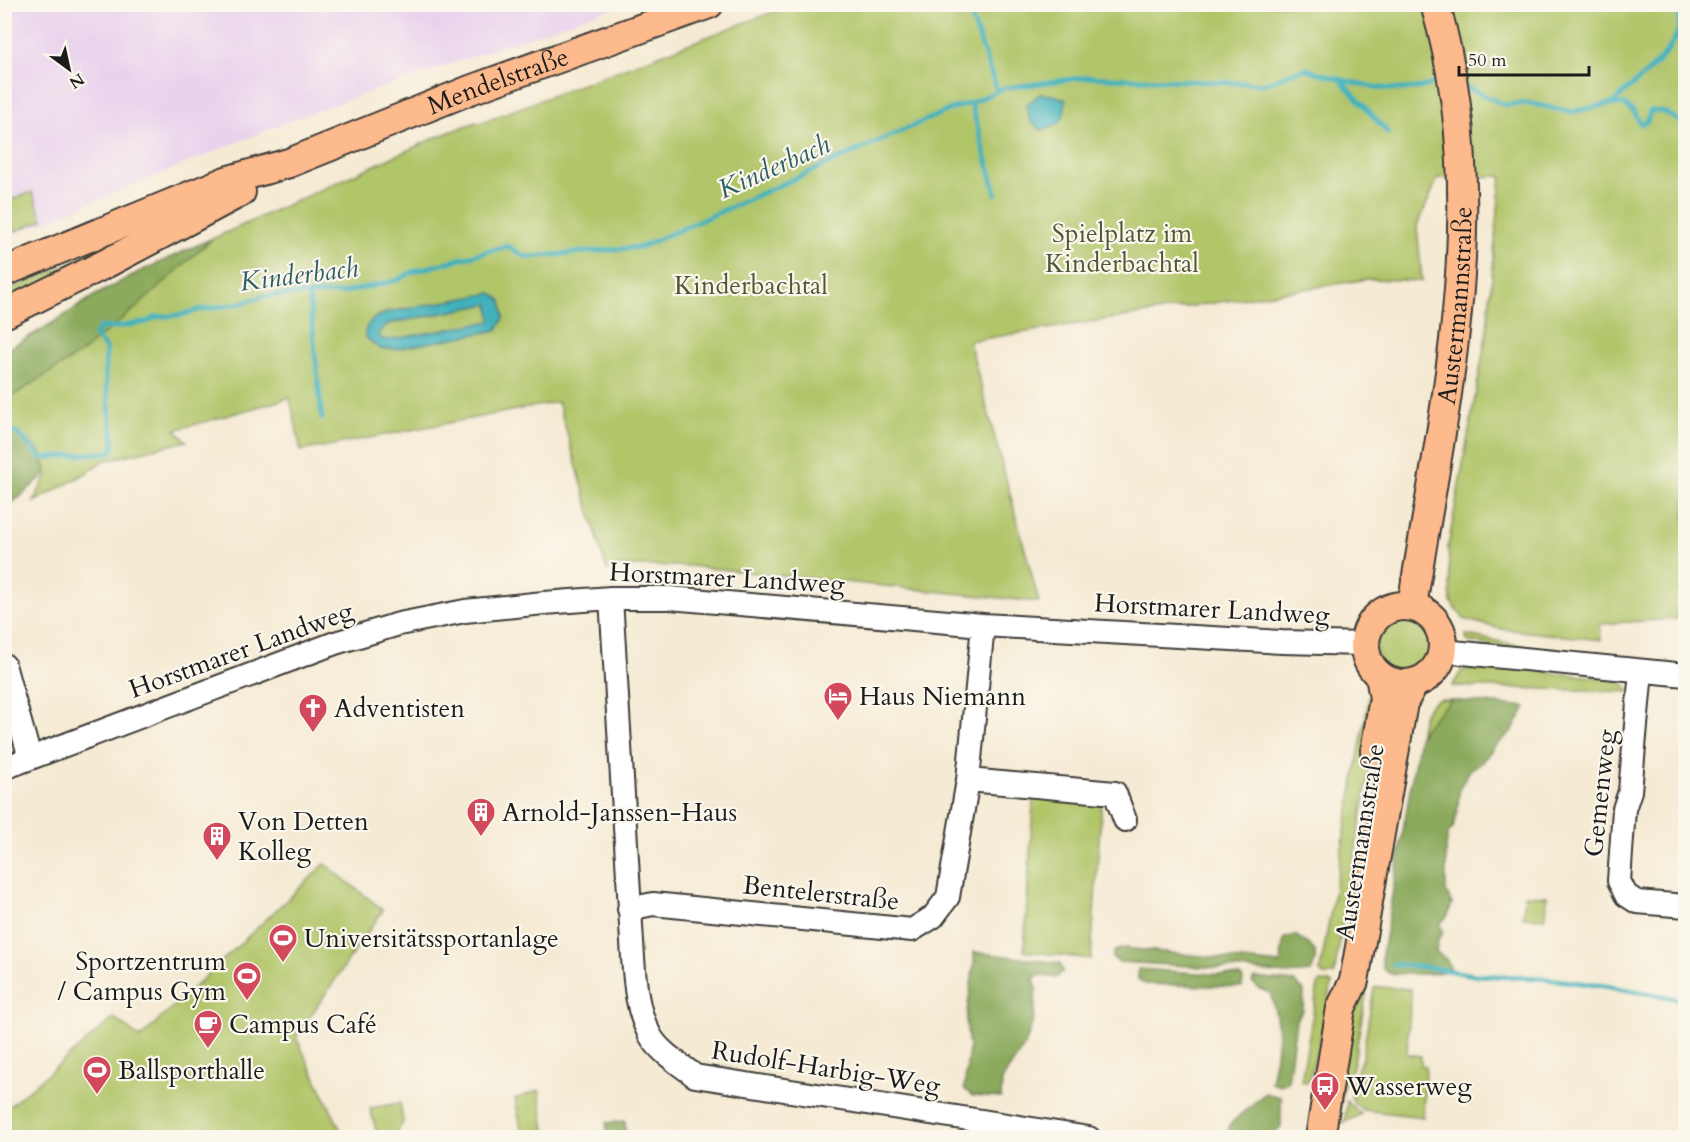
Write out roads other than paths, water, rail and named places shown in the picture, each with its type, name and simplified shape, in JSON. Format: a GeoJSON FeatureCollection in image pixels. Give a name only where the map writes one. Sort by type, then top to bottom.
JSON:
{"type":"FeatureCollection","features":[{"type":"Feature","properties":{"kind":"main road","name":"Mendelstraße"},"geometry":{"type":"LineString","coordinates":[[4,272],[226,181],[289,163],[460,94],[709,4]]}},
{"type":"Feature","properties":{"kind":"main road","name":"Austermannstraße"},"geometry":{"type":"LineString","coordinates":[[1412,606],[1448,389],[1456,325],[1462,243],[1461,139],[1454,84],[1435,4]]}},
{"type":"Feature","properties":{"kind":"main road","name":"Mendelstraße"},"geometry":{"type":"LineString","coordinates":[[4,314],[69,283],[234,196],[289,163]]}},
{"type":"Feature","properties":{"kind":"main road"},"geometry":{"type":"LineString","coordinates":[[1365,644],[1366,633],[1379,614],[1389,608],[1412,606],[1428,614],[1440,627],[1443,651]]}},
{"type":"Feature","properties":{"kind":"main road","name":"Austermannstraße"},"geometry":{"type":"LineString","coordinates":[[1341,1008],[1337,980],[1383,698],[1380,676],[1371,667],[1366,656],[1365,644]]}},
{"type":"Feature","properties":{"kind":"main road","name":"Austermannstraße"},"geometry":{"type":"LineString","coordinates":[[1320,1137],[1341,1008],[1354,981],[1403,703],[1414,683],[1425,679],[1440,662],[1443,651]]}},
{"type":"Feature","properties":{"kind":"main road"},"geometry":{"type":"LineString","coordinates":[[1380,676],[1396,683],[1414,683]]}},
{"type":"Feature","properties":{"kind":"street","name":"Horstmarer Landweg"},"geometry":{"type":"LineString","coordinates":[[4,768],[334,643],[399,624],[465,612],[611,598],[670,598],[732,602],[982,625],[1282,642],[1365,644]]}},
{"type":"Feature","properties":{"kind":"street","name":"Rudolf-Harbig-Weg"},"geometry":{"type":"LineString","coordinates":[[611,598],[636,998],[650,1036],[666,1053],[695,1076],[1089,1137]]}},
{"type":"Feature","properties":{"kind":"street","name":"Bentelerstraße"},"geometry":{"type":"LineString","coordinates":[[629,909],[653,904],[912,930],[933,917],[948,897],[968,780],[982,625]]}},
{"type":"Feature","properties":{"kind":"street"},"geometry":{"type":"LineString","coordinates":[[1443,651],[1686,675]]}},
{"type":"Feature","properties":{"kind":"street"},"geometry":{"type":"LineString","coordinates":[[4,665],[30,758]]}},
{"type":"Feature","properties":{"kind":"street","name":"Gemenweg"},"geometry":{"type":"LineString","coordinates":[[1641,671],[1630,790],[1624,809],[1619,881],[1626,895],[1637,902],[1686,906]]}},
{"type":"Feature","properties":{"kind":"street"},"geometry":{"type":"LineString","coordinates":[[968,780],[1114,793],[1125,820]]}},
{"type":"Feature","properties":{"kind":"water"},"geometry":{"type":"Polygon","coordinates":[[[1040,94],[1054,95],[1066,100],[1061,121],[1053,127],[1041,130],[1030,121],[1026,105],[1040,94]]]}},
{"type":"Feature","properties":{"kind":"water"},"geometry":{"type":"Polygon","coordinates":[[[492,293],[502,301],[504,318],[497,330],[396,349],[380,349],[365,337],[366,327],[371,321],[388,312],[492,293]],[[489,304],[393,323],[386,325],[378,334],[382,339],[389,340],[491,321],[489,304]]]}},
{"type":"Feature","properties":{"kind":"waterway"},"geometry":{"type":"LineString","coordinates":[[967,4],[997,90]]}},
{"type":"Feature","properties":{"kind":"waterway"},"geometry":{"type":"LineString","coordinates":[[1612,104],[1651,69],[1669,49],[1679,28],[1676,4]]}},
{"type":"Feature","properties":{"kind":"waterway","name":"Kinderbach"},"geometry":{"type":"LineString","coordinates":[[4,426],[21,436],[41,458],[110,452],[114,446],[105,374],[106,349],[95,335],[100,327],[112,328],[147,322],[156,317],[181,315],[243,303],[263,296],[342,293],[398,280],[412,272],[507,246],[524,256],[531,257],[641,247],[951,109],[1004,88],[1088,77],[1264,84],[1306,69],[1357,84],[1393,89],[1428,86],[1444,79]]}},
{"type":"Feature","properties":{"kind":"waterway"},"geometry":{"type":"LineString","coordinates":[[1339,78],[1388,133]]}},
{"type":"Feature","properties":{"kind":"waterway","name":"Kinderbach"},"geometry":{"type":"LineString","coordinates":[[1462,85],[1505,105],[1528,103],[1572,112],[1609,104],[1625,105],[1633,111],[1641,124],[1647,122],[1650,111],[1660,111],[1686,126]]}},
{"type":"Feature","properties":{"kind":"waterway"},"geometry":{"type":"LineString","coordinates":[[971,103],[996,194]]}},
{"type":"Feature","properties":{"kind":"waterway"},"geometry":{"type":"LineString","coordinates":[[309,295],[322,419]]}},
{"type":"Feature","properties":{"kind":"waterway"},"geometry":{"type":"LineString","coordinates":[[1393,964],[1474,975],[1539,978],[1605,986],[1686,1000]]}},
{"type":"Feature","properties":{"kind":"place","name":"Haus Niemann"},"geometry":{"type":"Point","coordinates":[838,722]}},
{"type":"Feature","properties":{"kind":"place","name":"Adventisten"},"geometry":{"type":"Point","coordinates":[313,734]}},
{"type":"Feature","properties":{"kind":"place","name":"Arnold-Janssen-Haus"},"geometry":{"type":"Point","coordinates":[481,838]}},
{"type":"Feature","properties":{"kind":"place","name":"Von Detten Kolleg"},"geometry":{"type":"Point","coordinates":[217,862]}},
{"type":"Feature","properties":{"kind":"place","name":"Universitätssportanlage"},"geometry":{"type":"Point","coordinates":[283,964]}},
{"type":"Feature","properties":{"kind":"place","name":"Sportzentrum / Campus Gym"},"geometry":{"type":"Point","coordinates":[247,1002]}},
{"type":"Feature","properties":{"kind":"place","name":"Campus Café"},"geometry":{"type":"Point","coordinates":[208,1050]}},
{"type":"Feature","properties":{"kind":"place","name":"Ballsporthalle"},"geometry":{"type":"Point","coordinates":[97,1096]}},
{"type":"Feature","properties":{"kind":"place","name":"Wasserweg"},"geometry":{"type":"Point","coordinates":[1325,1112]}},
{"type":"Feature","properties":{"kind":"park label","name":"Spielplatz im Kinderbachtal"},"geometry":{"type":"Point","coordinates":[1122,248]}},
{"type":"Feature","properties":{"kind":"park label","name":"Kinderbachtal"},"geometry":{"type":"Point","coordinates":[751,285]}}]}
